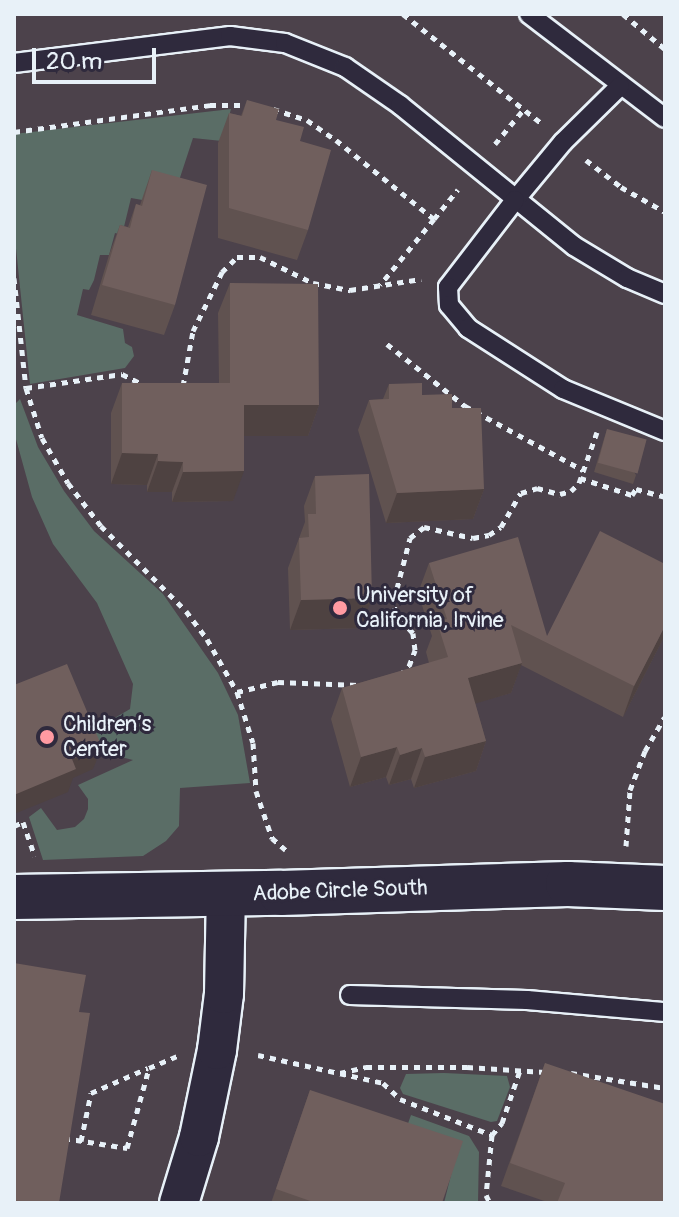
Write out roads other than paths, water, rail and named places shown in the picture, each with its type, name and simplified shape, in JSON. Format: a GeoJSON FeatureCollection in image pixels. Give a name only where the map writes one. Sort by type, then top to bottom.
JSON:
{"type":"FeatureCollection","features":[{"type":"Feature","properties":{"kind":"street","name":"Adobe Circle South"},"geometry":{"type":"LineString","coordinates":[[14,897],[568,884],[665,888]]}},
{"type":"Feature","properties":{"kind":"street"},"geometry":{"type":"LineString","coordinates":[[179,1203],[199,1137],[217,1050],[224,994],[226,894]]}},
{"type":"Feature","properties":{"kind":"lane"},"geometry":{"type":"LineString","coordinates":[[529,14],[665,118]]}},
{"type":"Feature","properties":{"kind":"lane"},"geometry":{"type":"LineString","coordinates":[[14,63],[230,36],[285,43],[345,67],[400,105],[574,246],[627,278],[665,294]]}},
{"type":"Feature","properties":{"kind":"lane"},"geometry":{"type":"LineString","coordinates":[[620,86],[563,142],[515,200],[448,287],[449,305],[468,328],[541,376],[605,409],[665,431]]}},
{"type":"Feature","properties":{"kind":"lane"},"geometry":{"type":"LineString","coordinates":[[350,995],[527,1000],[665,1012]]}},
{"type":"Feature","properties":{"kind":"place","name":"University of California, Irvine"},"geometry":{"type":"Point","coordinates":[340,608]}},
{"type":"Feature","properties":{"kind":"place","name":"Children’s Center"},"geometry":{"type":"Point","coordinates":[47,737]}}]}
